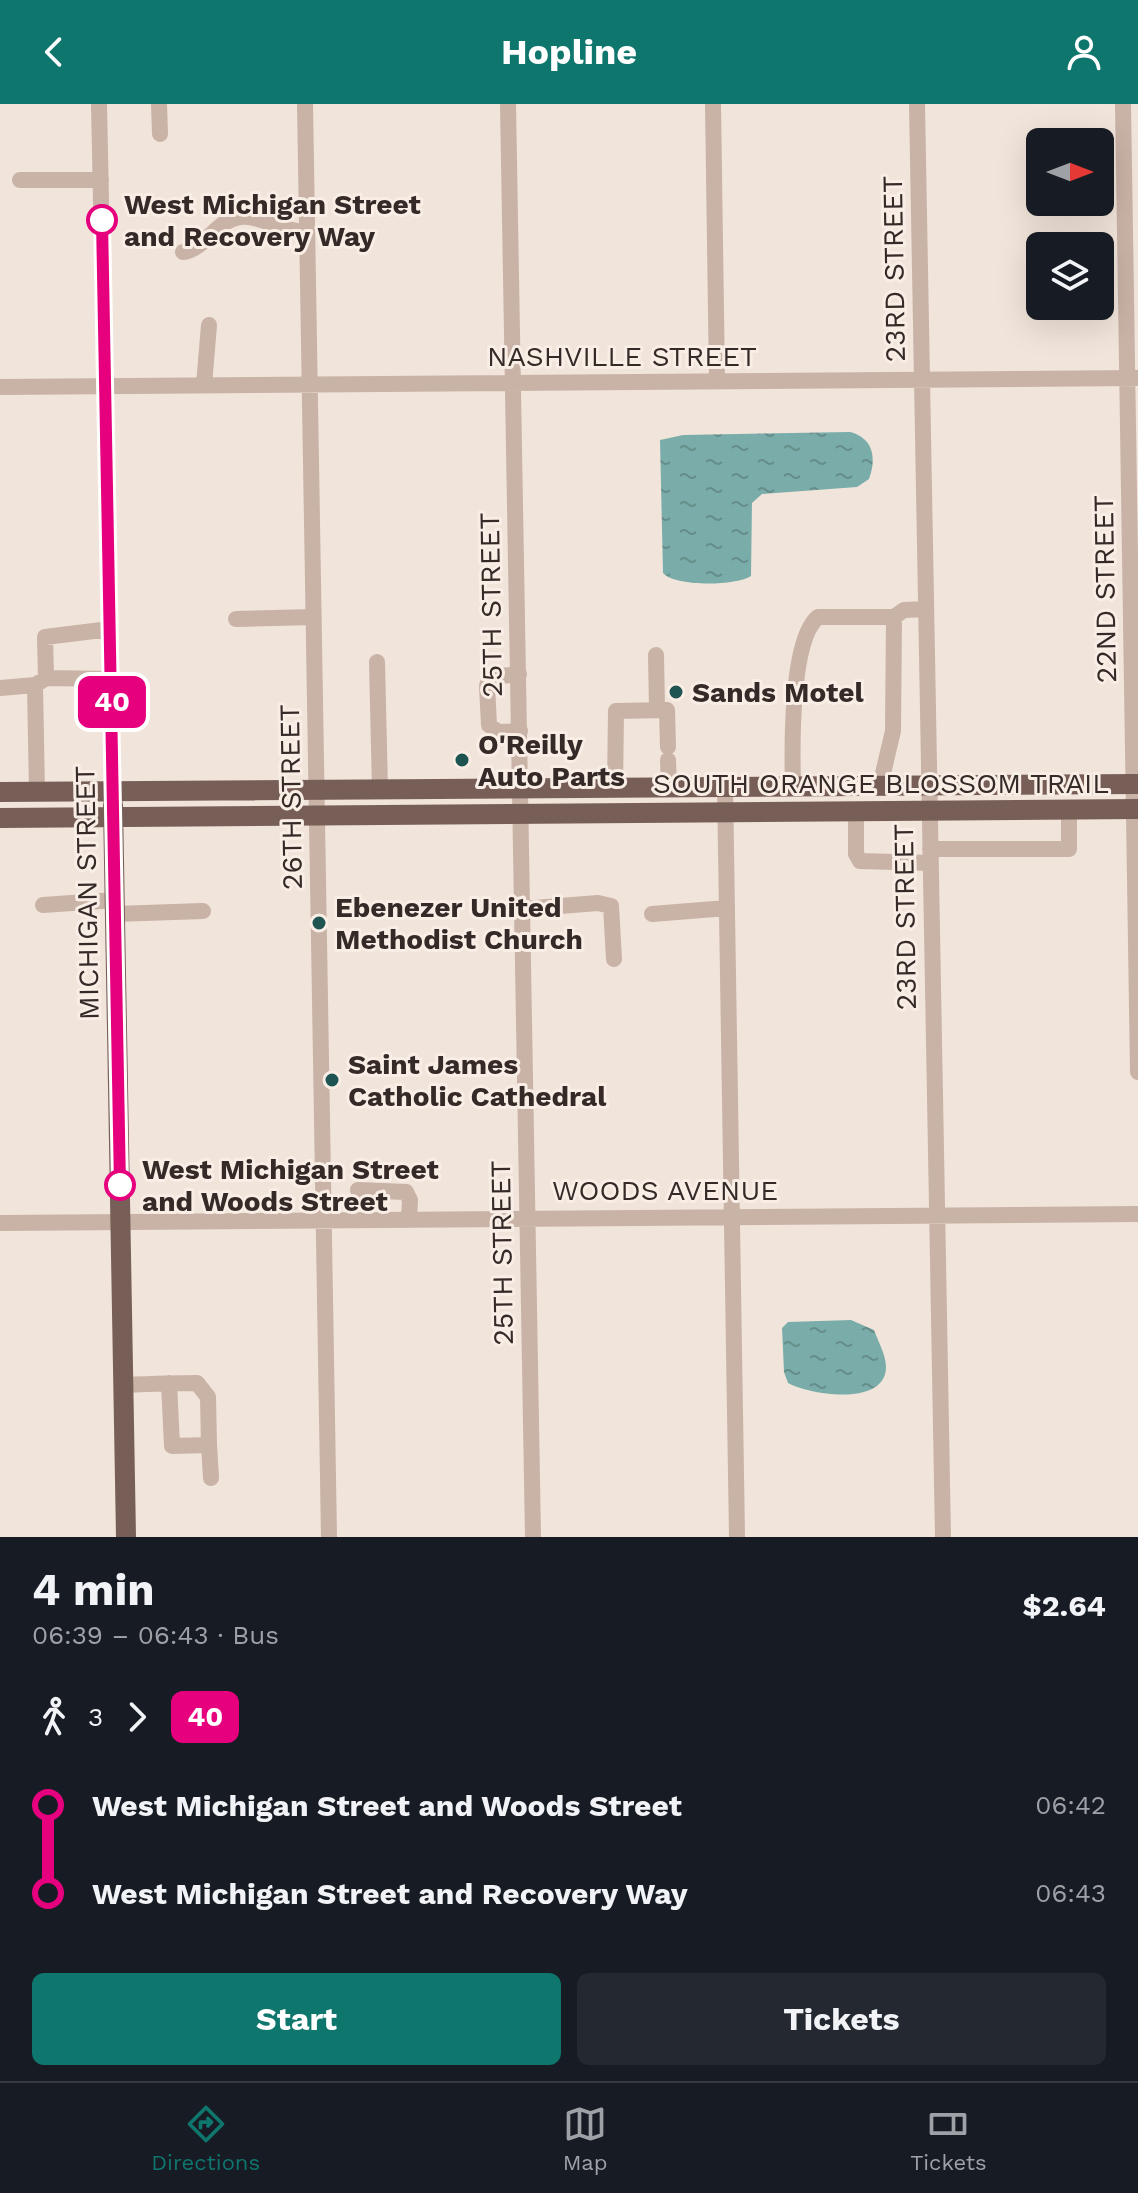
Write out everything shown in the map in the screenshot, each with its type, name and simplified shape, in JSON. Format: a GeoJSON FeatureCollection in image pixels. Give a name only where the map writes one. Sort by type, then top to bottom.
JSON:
{"type":"FeatureCollection","features":[{"type":"Feature","properties":{"kind":"main road","name":"SOUTH ORANGE BLOSSOM TRAIL"},"geometry":{"type":"LineString","coordinates":[[0,792],[1136,784]]}},
{"type":"Feature","properties":{"kind":"main road","name":"MICHIGAN STREET"},"geometry":{"type":"LineString","coordinates":[[113,791],[126,1537]]}},
{"type":"Feature","properties":{"kind":"main road","name":"SOUTH ORANGE BLOSSOM TRAIL"},"geometry":{"type":"LineString","coordinates":[[0,818],[1136,809]]}},
{"type":"Feature","properties":{"kind":"street","name":"MICHIGAN STREET"},"geometry":{"type":"LineString","coordinates":[[99,104],[113,791]]}},
{"type":"Feature","properties":{"kind":"street"},"geometry":{"type":"LineString","coordinates":[[159,104],[160,134]]}},
{"type":"Feature","properties":{"kind":"street","name":"26TH STREET"},"geometry":{"type":"LineString","coordinates":[[305,104],[329,1537]]}},
{"type":"Feature","properties":{"kind":"street","name":"25TH STREET"},"geometry":{"type":"LineString","coordinates":[[508,104],[533,1537]]}},
{"type":"Feature","properties":{"kind":"street"},"geometry":{"type":"LineString","coordinates":[[713,104],[717,381]]}},
{"type":"Feature","properties":{"kind":"street","name":"23RD STREET"},"geometry":{"type":"LineString","coordinates":[[917,104],[943,1537]]}},
{"type":"Feature","properties":{"kind":"street","name":"22ND STREET"},"geometry":{"type":"LineString","coordinates":[[1123,104],[1132,378],[1138,1072]]}},
{"type":"Feature","properties":{"kind":"street"},"geometry":{"type":"LineString","coordinates":[[20,180],[101,180]]}},
{"type":"Feature","properties":{"kind":"street"},"geometry":{"type":"LineString","coordinates":[[183,252],[194,251],[229,221],[241,217],[265,221],[287,232],[307,232]]}},
{"type":"Feature","properties":{"kind":"street"},"geometry":{"type":"LineString","coordinates":[[204,385],[209,325]]}},
{"type":"Feature","properties":{"kind":"street","name":"NASHVILLE STREET"},"geometry":{"type":"LineString","coordinates":[[0,387],[1132,378]]}},
{"type":"Feature","properties":{"kind":"street"},"geometry":{"type":"LineString","coordinates":[[793,787],[801,655],[810,624],[818,617],[894,617],[904,610],[926,609]]}},
{"type":"Feature","properties":{"kind":"street"},"geometry":{"type":"LineString","coordinates":[[236,619],[313,617]]}},
{"type":"Feature","properties":{"kind":"street"},"geometry":{"type":"LineString","coordinates":[[880,786],[880,775],[890,753],[894,617]]}},
{"type":"Feature","properties":{"kind":"street"},"geometry":{"type":"LineString","coordinates":[[37,792],[40,682],[45,637],[110,629]]}},
{"type":"Feature","properties":{"kind":"street"},"geometry":{"type":"LineString","coordinates":[[656,655],[657,710]]}},
{"type":"Feature","properties":{"kind":"street"},"geometry":{"type":"LineString","coordinates":[[377,662],[380,790]]}},
{"type":"Feature","properties":{"kind":"street"},"geometry":{"type":"LineString","coordinates":[[519,674],[490,677],[487,686],[489,725],[498,732],[520,731]]}},
{"type":"Feature","properties":{"kind":"street"},"geometry":{"type":"LineString","coordinates":[[0,688],[40,682],[111,679]]}},
{"type":"Feature","properties":{"kind":"street"},"geometry":{"type":"LineString","coordinates":[[615,788],[616,711],[657,710],[667,710],[669,787]]}},
{"type":"Feature","properties":{"kind":"street"},"geometry":{"type":"LineString","coordinates":[[725,787],[737,1537]]}},
{"type":"Feature","properties":{"kind":"street"},"geometry":{"type":"LineString","coordinates":[[856,811],[856,854],[860,861],[1069,849],[1069,810]]}},
{"type":"Feature","properties":{"kind":"street"},"geometry":{"type":"LineString","coordinates":[[522,909],[598,903],[611,906],[614,959]]}},
{"type":"Feature","properties":{"kind":"street"},"geometry":{"type":"LineString","coordinates":[[43,905],[203,911]]}},
{"type":"Feature","properties":{"kind":"street"},"geometry":{"type":"LineString","coordinates":[[652,914],[727,908]]}},
{"type":"Feature","properties":{"kind":"street"},"geometry":{"type":"LineString","coordinates":[[358,1190],[406,1192],[410,1200],[409,1219]]}},
{"type":"Feature","properties":{"kind":"street","name":"WOODS AVENUE"},"geometry":{"type":"LineString","coordinates":[[0,1223],[1138,1214]]}},
{"type":"Feature","properties":{"kind":"street"},"geometry":{"type":"LineString","coordinates":[[169,1383],[172,1446],[209,1445]]}},
{"type":"Feature","properties":{"kind":"street"},"geometry":{"type":"LineString","coordinates":[[123,1385],[197,1383],[208,1397],[211,1478]]}},
{"type":"Feature","properties":{"kind":"water"},"geometry":{"type":"Polygon","coordinates":[[[850,432],[864,439],[871,450],[873,463],[869,479],[857,487],[762,494],[752,503],[751,576],[733,582],[706,584],[680,581],[663,573],[660,440],[683,435],[850,432]]]}},
{"type":"Feature","properties":{"kind":"water"},"geometry":{"type":"Polygon","coordinates":[[[851,1320],[874,1330],[886,1362],[883,1380],[861,1393],[845,1394],[813,1391],[788,1383],[784,1372],[782,1328],[788,1322],[851,1320]]]}},
{"type":"Feature","properties":{"kind":"bus line","name":"40"},"geometry":{"type":"LineString","coordinates":[[102,220],[120,1185]]}},
{"type":"Feature","properties":{"kind":"place","name":"West Michigan Street and Recovery Way"},"geometry":{"type":"Point","coordinates":[102,220]}},
{"type":"Feature","properties":{"kind":"place","name":"Sands Motel"},"geometry":{"type":"Point","coordinates":[676,692]}},
{"type":"Feature","properties":{"kind":"place","name":"O'Reilly Auto Parts"},"geometry":{"type":"Point","coordinates":[462,760]}},
{"type":"Feature","properties":{"kind":"place","name":"Ebenezer United Methodist Church"},"geometry":{"type":"Point","coordinates":[319,923]}},
{"type":"Feature","properties":{"kind":"place","name":"Saint James Catholic Cathedral"},"geometry":{"type":"Point","coordinates":[332,1080]}},
{"type":"Feature","properties":{"kind":"place","name":"West Michigan Street and Woods Street"},"geometry":{"type":"Point","coordinates":[120,1185]}}]}
